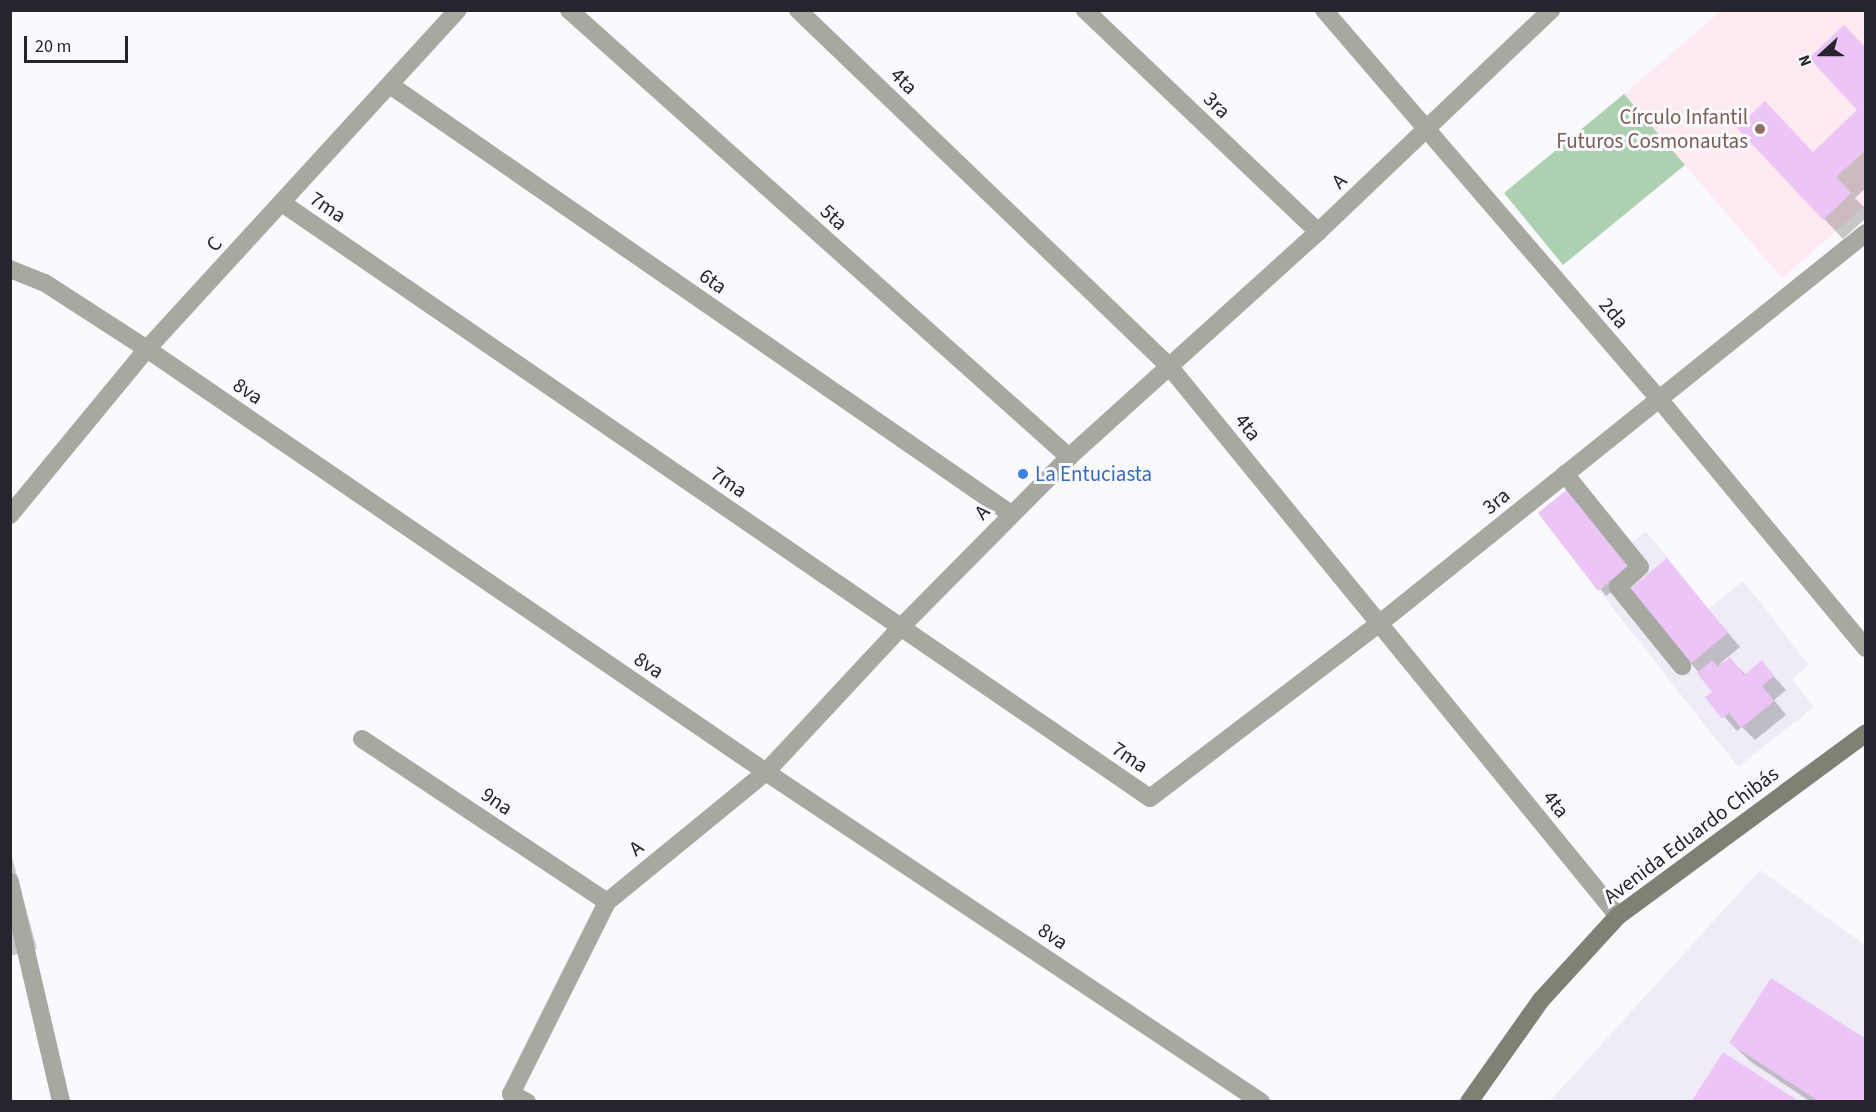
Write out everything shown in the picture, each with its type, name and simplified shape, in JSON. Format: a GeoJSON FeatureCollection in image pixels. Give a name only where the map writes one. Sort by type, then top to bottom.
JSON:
{"type":"FeatureCollection","features":[{"type":"Feature","properties":{"kind":"main road","name":"Avenida Eduardo Chibás"},"geometry":{"type":"LineString","coordinates":[[1469,1101],[1541,1000],[1618,916],[1866,733]]}},
{"type":"Feature","properties":{"kind":"street","name":"C"},"geometry":{"type":"LineString","coordinates":[[10,515],[147,349],[458,10]]}},
{"type":"Feature","properties":{"kind":"street","name":"5ta"},"geometry":{"type":"LineString","coordinates":[[569,10],[1070,457]]}},
{"type":"Feature","properties":{"kind":"street","name":"4ta"},"geometry":{"type":"LineString","coordinates":[[798,10],[1169,366],[1618,916]]}},
{"type":"Feature","properties":{"kind":"street","name":"3ra"},"geometry":{"type":"LineString","coordinates":[[1085,10],[1318,232]]}},
{"type":"Feature","properties":{"kind":"street","name":"2da"},"geometry":{"type":"LineString","coordinates":[[1324,10],[1659,399],[1866,648]]}},
{"type":"Feature","properties":{"kind":"street","name":"A"},"geometry":{"type":"LineString","coordinates":[[519,1097],[607,902],[766,772],[901,627],[1011,514],[1169,366],[1318,232],[1551,10]]}},
{"type":"Feature","properties":{"kind":"street","name":"6ta"},"geometry":{"type":"LineString","coordinates":[[390,85],[1011,514]]}},
{"type":"Feature","properties":{"kind":"street","name":"7ma"},"geometry":{"type":"LineString","coordinates":[[282,203],[1150,798]]}},
{"type":"Feature","properties":{"kind":"street","name":"3ra"},"geometry":{"type":"LineString","coordinates":[[1150,798],[1380,623],[1866,232]]}},
{"type":"Feature","properties":{"kind":"street","name":"8va"},"geometry":{"type":"LineString","coordinates":[[10,269],[45,283],[147,349],[766,772],[1261,1101]]}},
{"type":"Feature","properties":{"kind":"street"},"geometry":{"type":"LineString","coordinates":[[1565,474],[1640,567],[1618,586],[1682,666]]}},
{"type":"Feature","properties":{"kind":"street","name":"9na"},"geometry":{"type":"LineString","coordinates":[[362,739],[607,902]]}},
{"type":"Feature","properties":{"kind":"street"},"geometry":{"type":"LineString","coordinates":[[10,882],[61,1101]]}},
{"type":"Feature","properties":{"kind":"shaded area","name":"Círculo Infantil Futuros Cosmonautas"},"geometry":{"type":"Polygon","coordinates":[[[1721,11],[1865,11],[1865,206],[1782,278],[1624,94],[1721,11]]]}},
{"type":"Feature","properties":{"kind":"shaded area"},"geometry":{"type":"Polygon","coordinates":[[[1580,479],[1631,543],[1646,531],[1708,609],[1743,581],[1809,665],[1792,679],[1814,707],[1738,767],[1538,513],[1580,479]]]}},
{"type":"Feature","properties":{"kind":"shaded area"},"geometry":{"type":"Polygon","coordinates":[[[1760,870],[1865,945],[1865,1101],[1549,1102],[1760,870]]]}},
{"type":"Feature","properties":{"kind":"green space"},"geometry":{"type":"Polygon","coordinates":[[[1624,94],[1685,165],[1563,265],[1504,193],[1624,94]]]}},
{"type":"Feature","properties":{"kind":"building"},"geometry":{"type":"Polygon","coordinates":[[[1844,25],[1866,48],[1866,150],[1836,177],[1851,193],[1823,220],[1737,128],[1765,101],[1813,152],[1857,110],[1809,58],[1844,25]]]}},
{"type":"Feature","properties":{"kind":"building"},"geometry":{"type":"Polygon","coordinates":[[[1568,489],[1628,566],[1598,591],[1538,513],[1568,489]]]}},
{"type":"Feature","properties":{"kind":"building"},"geometry":{"type":"Polygon","coordinates":[[[1667,558],[1728,633],[1690,664],[1629,590],[1667,558]]]}},
{"type":"Feature","properties":{"kind":"building"},"geometry":{"type":"Polygon","coordinates":[[[1730,657],[1744,675],[1762,660],[1774,676],[1762,686],[1774,701],[1741,728],[1729,713],[1722,719],[1705,697],[1712,692],[1697,673],[1712,660],[1718,667],[1730,657]]]}},
{"type":"Feature","properties":{"kind":"building"},"geometry":{"type":"Polygon","coordinates":[[[1771,978],[1866,1039],[1866,1102],[1820,1102],[1729,1043],[1771,978]]]}},
{"type":"Feature","properties":{"kind":"building"},"geometry":{"type":"Polygon","coordinates":[[[1723,1052],[1800,1102],[1691,1102],[1723,1052]]]}},
{"type":"Feature","properties":{"kind":"place","name":"Círculo Infantil Futuros Cosmonautas"},"geometry":{"type":"Point","coordinates":[1760,129]}},
{"type":"Feature","properties":{"kind":"place","name":"La Entuciasta"},"geometry":{"type":"Point","coordinates":[1023,474]}}]}
